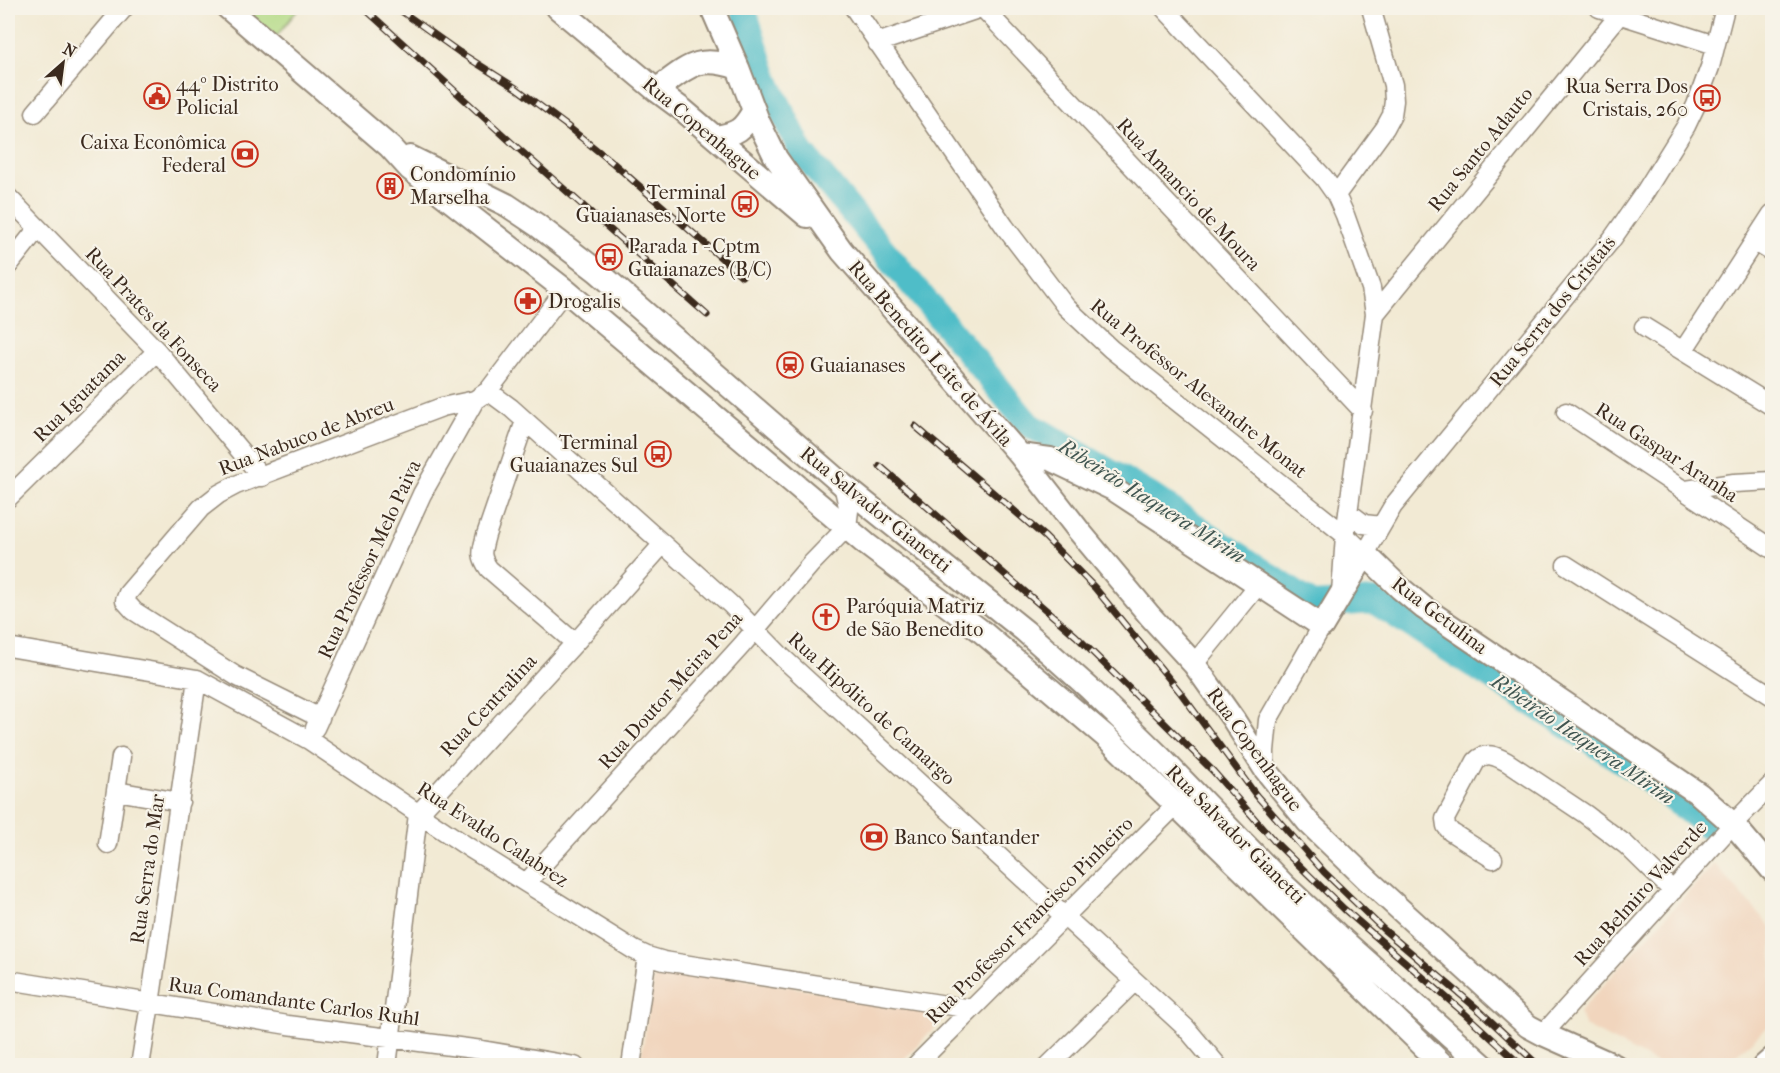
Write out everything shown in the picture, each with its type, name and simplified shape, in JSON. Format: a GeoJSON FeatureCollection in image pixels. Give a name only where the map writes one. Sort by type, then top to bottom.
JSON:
{"type":"FeatureCollection","features":[{"type":"Feature","properties":{"kind":"main road","name":"Rua Salvador Gianetti"},"geometry":{"type":"LineString","coordinates":[[228,8],[390,147],[410,169],[566,290],[847,527],[981,631],[1105,736],[1444,1065]]}},
{"type":"Feature","properties":{"kind":"main road","name":"Rua Copenhague"},"geometry":{"type":"LineString","coordinates":[[558,8],[715,137],[809,218],[829,242],[842,250]]}},
{"type":"Feature","properties":{"kind":"main road","name":"Rua Benedito Leite de Ávila"},"geometry":{"type":"LineString","coordinates":[[712,8],[765,137],[776,158],[842,250],[1020,455],[1050,459],[1113,489],[1260,584],[1332,609]]}},
{"type":"Feature","properties":{"kind":"main road"},"geometry":{"type":"LineString","coordinates":[[656,90],[682,71],[700,63],[713,61],[738,68]]}},
{"type":"Feature","properties":{"kind":"main road"},"geometry":{"type":"LineString","coordinates":[[682,71],[683,110]]}},
{"type":"Feature","properties":{"kind":"main road"},"geometry":{"type":"LineString","coordinates":[[715,137],[738,131],[745,125],[754,110]]}},
{"type":"Feature","properties":{"kind":"main road","name":"Rua Salvador Gianetti"},"geometry":{"type":"LineString","coordinates":[[390,147],[507,205],[603,275],[843,485],[1025,631],[1090,689],[1160,757],[1284,885],[1484,1065]]}},
{"type":"Feature","properties":{"kind":"main road"},"geometry":{"type":"LineString","coordinates":[[566,290],[572,282],[580,278],[603,275]]}},
{"type":"Feature","properties":{"kind":"main road","name":"Rua Copenhague"},"geometry":{"type":"LineString","coordinates":[[1020,455],[1079,531],[1150,616],[1194,664],[1265,769],[1308,822],[1370,882],[1528,1026],[1615,1065]]}},
{"type":"Feature","properties":{"kind":"main road","name":"Rua Serra dos Cristais"},"geometry":{"type":"LineString","coordinates":[[1332,609],[1365,554]]}},
{"type":"Feature","properties":{"kind":"main road","name":"Rua Getulina"},"geometry":{"type":"LineString","coordinates":[[1365,554],[1424,608],[1699,794],[1733,824],[1773,870]]}},
{"type":"Feature","properties":{"kind":"main road"},"geometry":{"type":"LineString","coordinates":[[1764,1065],[1773,1059]]}},
{"type":"Feature","properties":{"kind":"street"},"geometry":{"type":"LineString","coordinates":[[35,113],[124,8]]}},
{"type":"Feature","properties":{"kind":"street","name":"Rua Professor Alexandre Monat"},"geometry":{"type":"LineString","coordinates":[[854,8],[1005,227],[1066,307],[1111,349],[1345,535],[1365,554]]}},
{"type":"Feature","properties":{"kind":"street"},"geometry":{"type":"LineString","coordinates":[[877,43],[982,8]]}},
{"type":"Feature","properties":{"kind":"street","name":"Rua Amancio de Moura"},"geometry":{"type":"LineString","coordinates":[[982,8],[1363,411]]}},
{"type":"Feature","properties":{"kind":"street"},"geometry":{"type":"LineString","coordinates":[[1164,8],[1324,178],[1336,195],[1371,288],[1375,314],[1345,535],[1332,609],[1268,720],[1265,769]]}},
{"type":"Feature","properties":{"kind":"street"},"geometry":{"type":"LineString","coordinates":[[1336,195],[1392,115],[1393,86],[1371,8]]}},
{"type":"Feature","properties":{"kind":"street"},"geometry":{"type":"LineString","coordinates":[[1599,8],[1715,45]]}},
{"type":"Feature","properties":{"kind":"street","name":"Rua Serra dos Cristais"},"geometry":{"type":"LineString","coordinates":[[1365,554],[1393,506],[1612,239],[1645,192],[1686,126],[1696,105],[1725,8]]}},
{"type":"Feature","properties":{"kind":"street","name":"Rua Santo Adauto"},"geometry":{"type":"LineString","coordinates":[[1375,314],[1620,14]]}},
{"type":"Feature","properties":{"kind":"street","name":"Rua Prates da Fonseca"},"geometry":{"type":"LineString","coordinates":[[8,197],[157,351],[262,477]]}},
{"type":"Feature","properties":{"kind":"street"},"geometry":{"type":"LineString","coordinates":[[1683,351],[1773,214]]}},
{"type":"Feature","properties":{"kind":"street"},"geometry":{"type":"LineString","coordinates":[[8,266],[38,228]]}},
{"type":"Feature","properties":{"kind":"street"},"geometry":{"type":"LineString","coordinates":[[1754,241],[1773,252]]}},
{"type":"Feature","properties":{"kind":"street","name":"Rua Professor Melo Paiva"},"geometry":{"type":"LineString","coordinates":[[309,740],[422,494],[482,395],[566,290]]}},
{"type":"Feature","properties":{"kind":"street"},"geometry":{"type":"LineString","coordinates":[[1644,327],[1773,406]]}},
{"type":"Feature","properties":{"kind":"street","name":"Rua Iguatama"},"geometry":{"type":"LineString","coordinates":[[8,498],[157,351]]}},
{"type":"Feature","properties":{"kind":"street","name":"Rua Hipólito de Camargo"},"geometry":{"type":"LineString","coordinates":[[482,395],[525,421],[730,604],[754,630],[1186,1028],[1218,1065]]}},
{"type":"Feature","properties":{"kind":"street","name":"Rua Nabuco de Abreu"},"geometry":{"type":"LineString","coordinates":[[320,718],[236,676],[134,611],[125,601],[130,590],[201,508],[219,494],[236,485],[442,407],[482,395]]}},
{"type":"Feature","properties":{"kind":"street","name":"Rua Gaspar Aranha"},"geometry":{"type":"LineString","coordinates":[[1566,412],[1773,549]]}},
{"type":"Feature","properties":{"kind":"street"},"geometry":{"type":"LineString","coordinates":[[525,421],[486,535],[482,559],[489,569],[575,643]]}},
{"type":"Feature","properties":{"kind":"street"},"geometry":{"type":"LineString","coordinates":[[1686,490],[1734,483],[1773,481]]}},
{"type":"Feature","properties":{"kind":"street"},"geometry":{"type":"LineString","coordinates":[[843,485],[849,511],[847,527]]}},
{"type":"Feature","properties":{"kind":"street"},"geometry":{"type":"LineString","coordinates":[[1348,512],[1364,524],[1381,526]]}},
{"type":"Feature","properties":{"kind":"street","name":"Rua Doutor Meira Pena"},"geometry":{"type":"LineString","coordinates":[[526,883],[742,645],[811,564],[847,527]]}},
{"type":"Feature","properties":{"kind":"street","name":"Rua Centralina"},"geometry":{"type":"LineString","coordinates":[[418,814],[663,544]]}},
{"type":"Feature","properties":{"kind":"street"},"geometry":{"type":"LineString","coordinates":[[1566,565],[1773,696]]}},
{"type":"Feature","properties":{"kind":"street"},"geometry":{"type":"LineString","coordinates":[[1194,664],[1260,584]]}},
{"type":"Feature","properties":{"kind":"street","name":"Rua Evaldo Calabrez"},"geometry":{"type":"LineString","coordinates":[[8,647],[197,679],[309,740],[418,814],[624,944],[647,956],[664,961],[972,1009]]}},
{"type":"Feature","properties":{"kind":"street","name":"Rua Serra do Mar"},"geometry":{"type":"LineString","coordinates":[[140,1065],[197,679]]}},
{"type":"Feature","properties":{"kind":"street"},"geometry":{"type":"LineString","coordinates":[[1233,719],[1247,725],[1260,724],[1268,720]]}},
{"type":"Feature","properties":{"kind":"street"},"geometry":{"type":"LineString","coordinates":[[1493,859],[1451,832],[1446,826],[1445,819],[1476,761],[1487,755],[1496,756],[1507,762],[1585,814],[1626,845],[1672,891]]}},
{"type":"Feature","properties":{"kind":"street"},"geometry":{"type":"LineString","coordinates":[[108,844],[121,757]]}},
{"type":"Feature","properties":{"kind":"street","name":"Rua Belmiro Valverde"},"geometry":{"type":"LineString","coordinates":[[1543,1034],[1733,824],[1773,784]]}},
{"type":"Feature","properties":{"kind":"street"},"geometry":{"type":"LineString","coordinates":[[116,790],[180,802]]}},
{"type":"Feature","properties":{"kind":"street","name":"Rua Professor Francisco Pinheiro"},"geometry":{"type":"LineString","coordinates":[[926,1062],[972,1009],[1176,805]]}},
{"type":"Feature","properties":{"kind":"street"},"geometry":{"type":"LineString","coordinates":[[387,1065],[418,814]]}},
{"type":"Feature","properties":{"kind":"street"},"geometry":{"type":"LineString","coordinates":[[631,1065],[647,956]]}},
{"type":"Feature","properties":{"kind":"street","name":"Rua Comandante Carlos Ruhl"},"geometry":{"type":"LineString","coordinates":[[8,980],[288,1025],[482,1050],[567,1065]]}},
{"type":"Feature","properties":{"kind":"street"},"geometry":{"type":"LineString","coordinates":[[1048,1065],[1135,981]]}},
{"type":"Feature","properties":{"kind":"shaded area"},"geometry":{"type":"Polygon","coordinates":[[[1714,864],[1772,928],[1772,1023],[1724,1065],[1660,1065],[1585,1026],[1579,1012],[1714,864]]]}},
{"type":"Feature","properties":{"kind":"shaded area"},"geometry":{"type":"Polygon","coordinates":[[[656,964],[949,1013],[898,1065],[640,1065],[656,964]]]}},
{"type":"Feature","properties":{"kind":"green space"},"geometry":{"type":"Polygon","coordinates":[[[238,8],[299,8],[276,37],[238,8]]]}},
{"type":"Feature","properties":{"kind":"waterway","name":"Ribeirão Itaquera Mirim"},"geometry":{"type":"LineString","coordinates":[[743,8],[766,79],[801,151],[1028,424],[1151,496],[1313,605],[1374,601],[1630,766],[1708,826]]}},
{"type":"Feature","properties":{"kind":"railway"},"geometry":{"type":"LineString","coordinates":[[364,8],[512,143],[707,315]]}},
{"type":"Feature","properties":{"kind":"railway"},"geometry":{"type":"LineString","coordinates":[[397,8],[459,52],[516,88],[567,126],[613,163],[742,276]]}},
{"type":"Feature","properties":{"kind":"railway"},"geometry":{"type":"LineString","coordinates":[[915,426],[1045,537],[1095,588],[1180,692],[1256,795],[1324,872],[1383,929],[1480,1011],[1539,1066]]}},
{"type":"Feature","properties":{"kind":"railway"},"geometry":{"type":"LineString","coordinates":[[880,466],[1076,636],[1213,771],[1275,842],[1344,909],[1522,1066]]}},
{"type":"Feature","properties":{"kind":"place","name":"44º Distrito Policial"},"geometry":{"type":"Point","coordinates":[157,96]}},
{"type":"Feature","properties":{"kind":"place","name":"Rua Serra Dos Cristais, 260"},"geometry":{"type":"Point","coordinates":[1707,98]}},
{"type":"Feature","properties":{"kind":"place","name":"Caixa Econômica Federal"},"geometry":{"type":"Point","coordinates":[245,154]}},
{"type":"Feature","properties":{"kind":"place","name":"Condomínio Marselha"},"geometry":{"type":"Point","coordinates":[390,186]}},
{"type":"Feature","properties":{"kind":"place","name":"Terminal Guaianases Norte"},"geometry":{"type":"Point","coordinates":[745,204]}},
{"type":"Feature","properties":{"kind":"place","name":"Parada 1 - Cptm Guaianazes (B/C)"},"geometry":{"type":"Point","coordinates":[609,257]}},
{"type":"Feature","properties":{"kind":"place","name":"Drogalis"},"geometry":{"type":"Point","coordinates":[528,301]}},
{"type":"Feature","properties":{"kind":"place","name":"Guaianases"},"geometry":{"type":"Point","coordinates":[790,365]}},
{"type":"Feature","properties":{"kind":"place","name":"Terminal Guaianazes Sul"},"geometry":{"type":"Point","coordinates":[658,454]}},
{"type":"Feature","properties":{"kind":"place","name":"Paróquia Matriz de São Benedito"},"geometry":{"type":"Point","coordinates":[826,617]}},
{"type":"Feature","properties":{"kind":"place","name":"Banco Santander"},"geometry":{"type":"Point","coordinates":[874,837]}}]}
